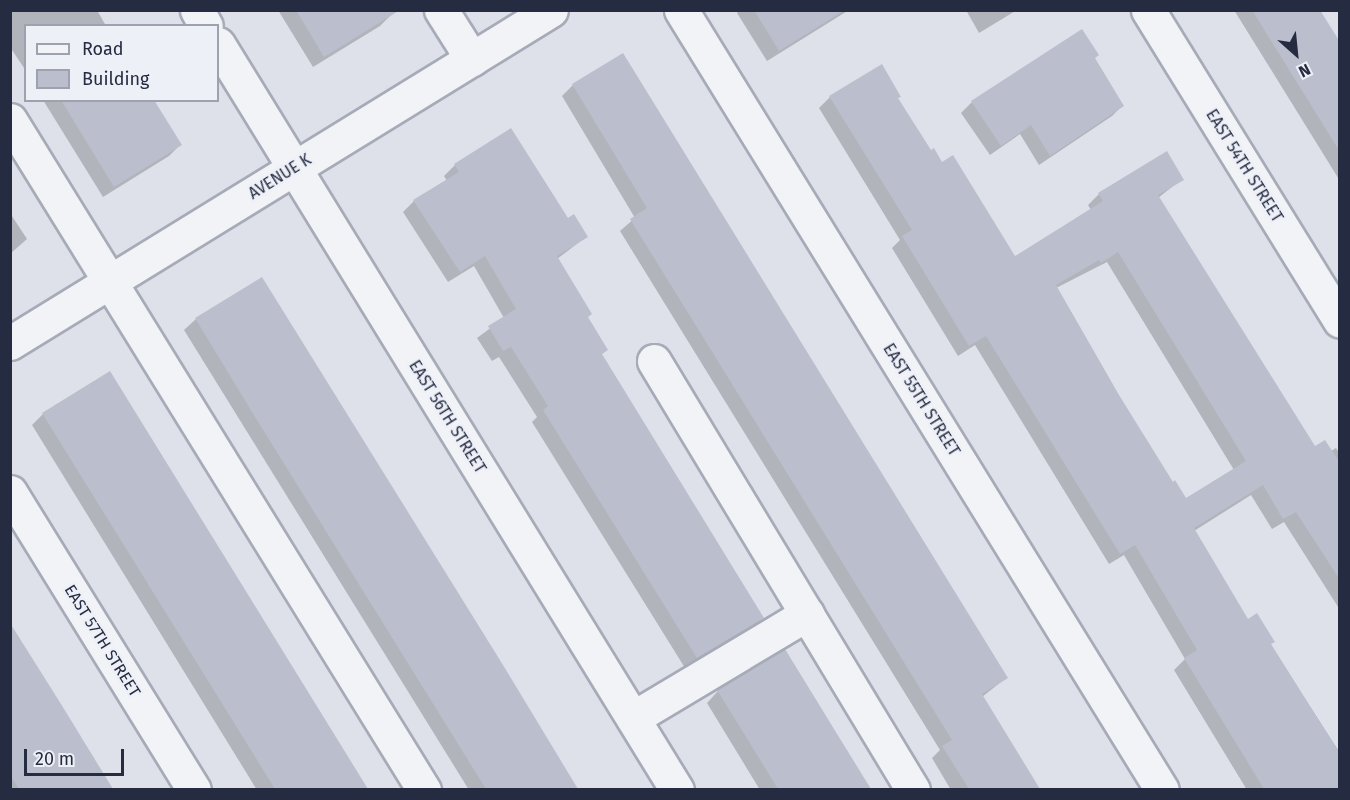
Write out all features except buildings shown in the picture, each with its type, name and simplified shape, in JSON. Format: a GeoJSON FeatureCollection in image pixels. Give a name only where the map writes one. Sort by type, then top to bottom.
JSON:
{"type":"FeatureCollection","features":[{"type":"Feature","properties":{"kind":"street"},"geometry":{"type":"LineString","coordinates":[[197,10],[205,24]]}},
{"type":"Feature","properties":{"kind":"street"},"geometry":{"type":"LineString","coordinates":[[441,10],[472,59]]}},
{"type":"Feature","properties":{"kind":"street","name":"AVENUE K"},"geometry":{"type":"LineString","coordinates":[[10,343],[551,10]]}},
{"type":"Feature","properties":{"kind":"street","name":"EAST 55TH STREET"},"geometry":{"type":"LineString","coordinates":[[681,10],[1162,789]]}},
{"type":"Feature","properties":{"kind":"street","name":"EAST 54TH STREET"},"geometry":{"type":"LineString","coordinates":[[1148,10],[1340,321]]}},
{"type":"Feature","properties":{"kind":"street","name":"EAST 56TH STREET"},"geometry":{"type":"LineString","coordinates":[[219,46],[677,789]]}},
{"type":"Feature","properties":{"kind":"street"},"geometry":{"type":"LineString","coordinates":[[10,120],[424,789]]}},
{"type":"Feature","properties":{"kind":"street"},"geometry":{"type":"LineString","coordinates":[[654,361],[913,789]]}},
{"type":"Feature","properties":{"kind":"street","name":"EAST 57TH STREET"},"geometry":{"type":"LineString","coordinates":[[10,492],[194,789]]}},
{"type":"Feature","properties":{"kind":"street"},"geometry":{"type":"LineString","coordinates":[[633,718],[807,614]]}}]}
